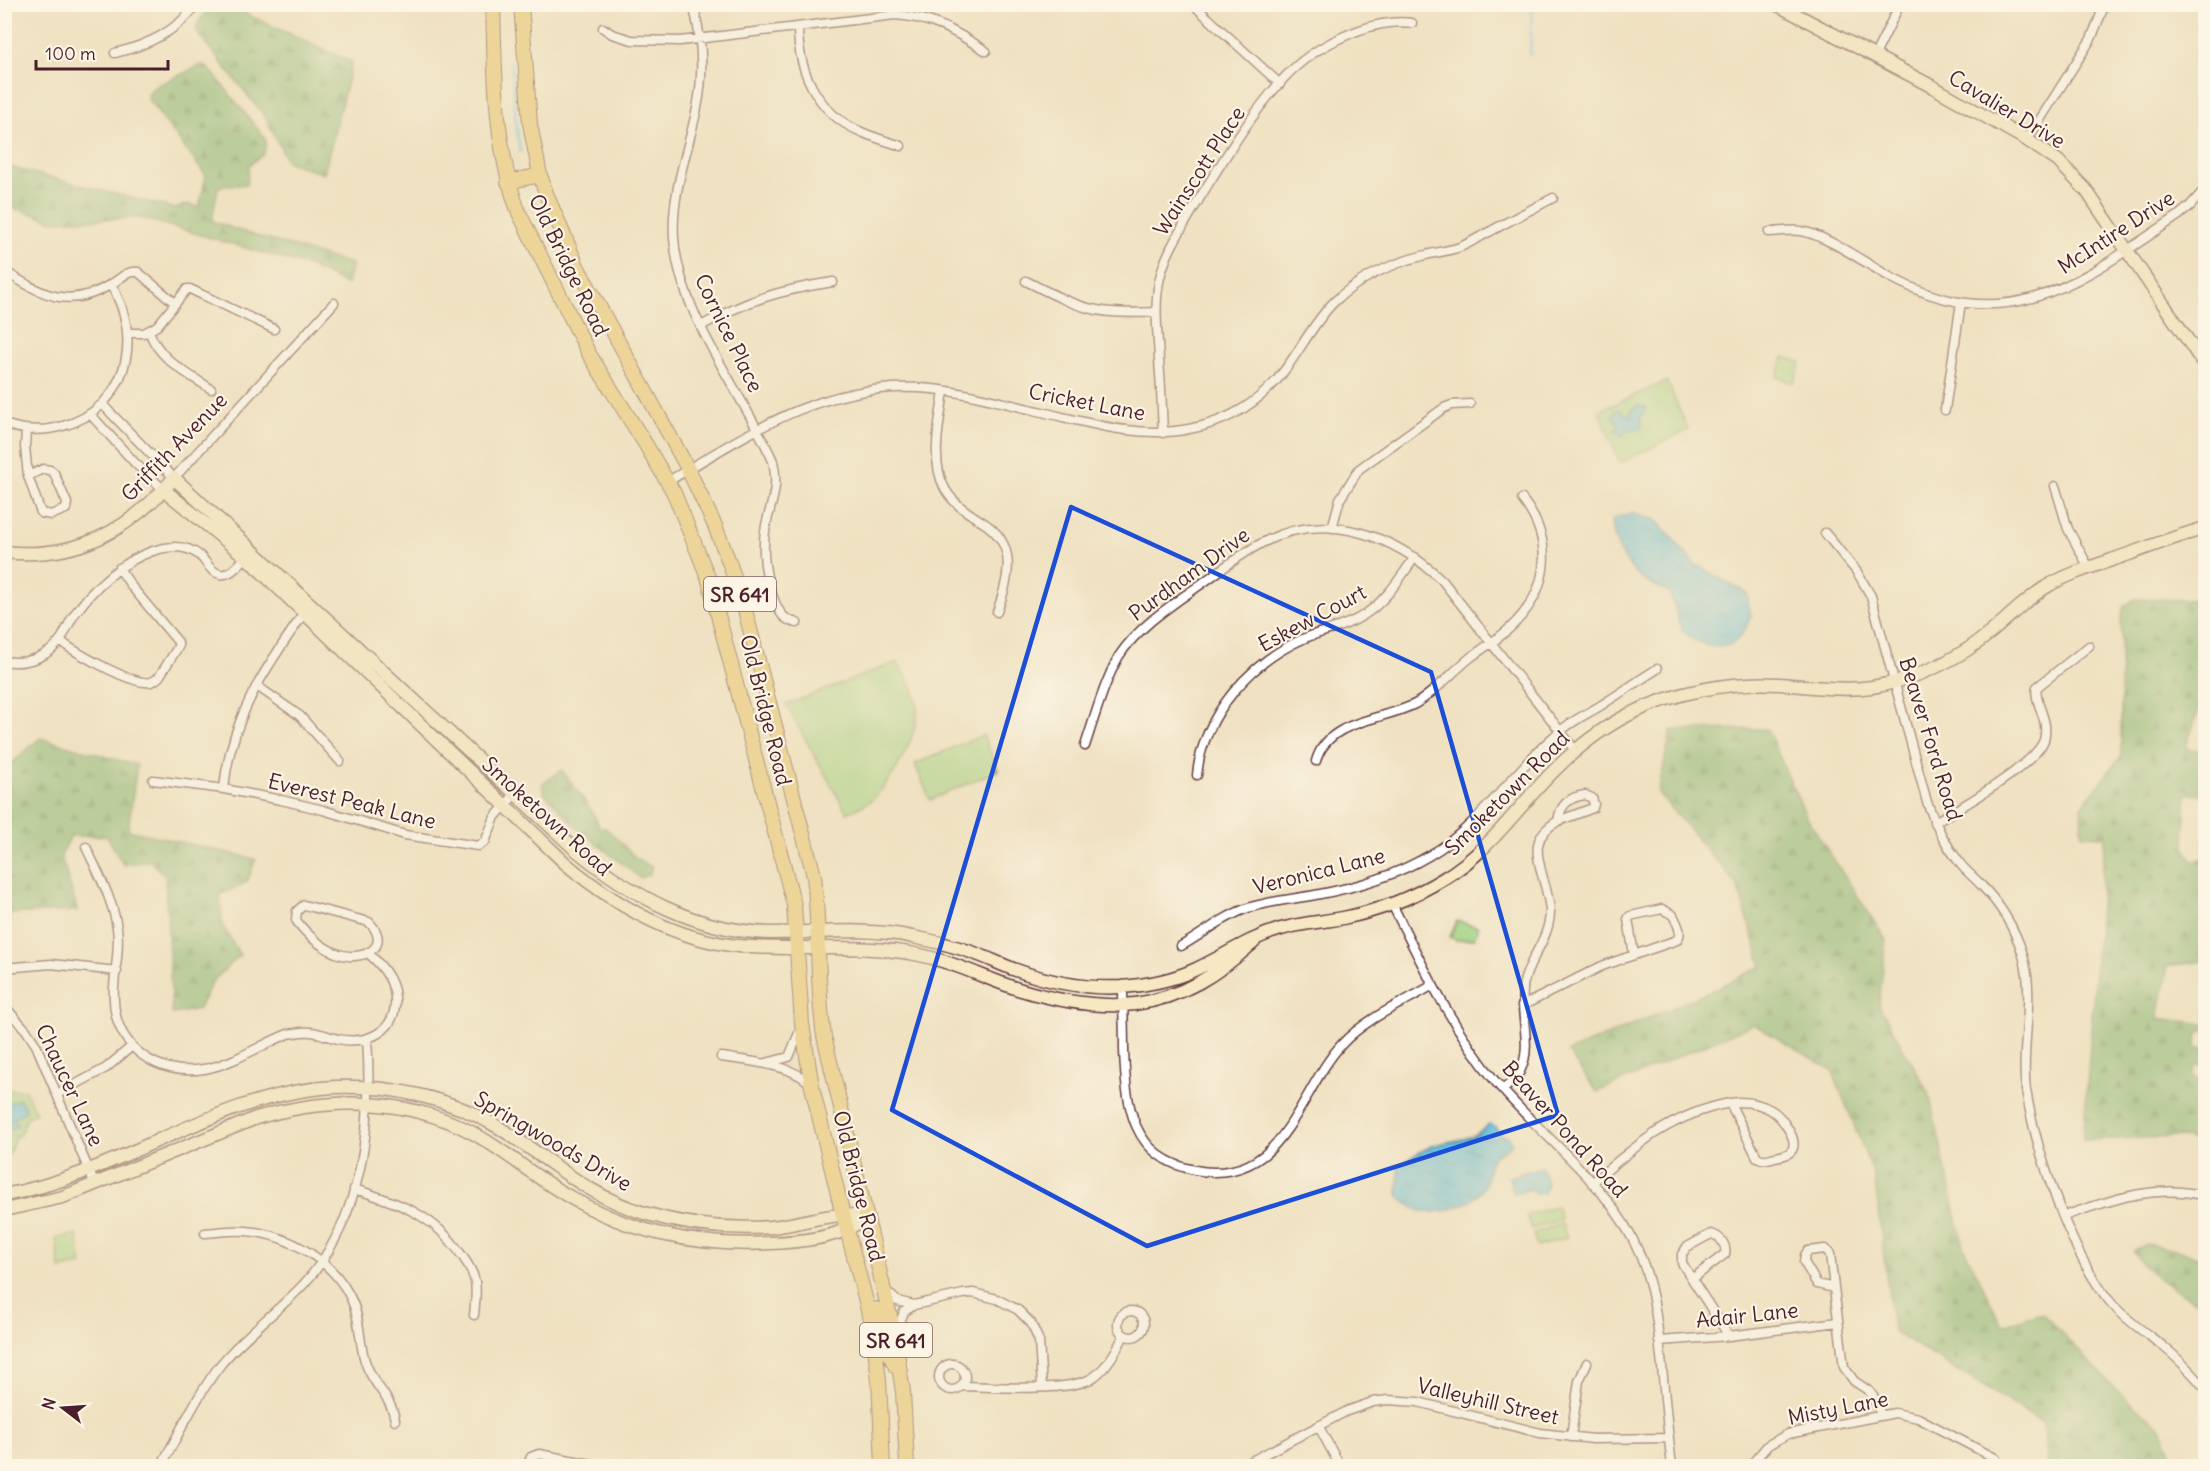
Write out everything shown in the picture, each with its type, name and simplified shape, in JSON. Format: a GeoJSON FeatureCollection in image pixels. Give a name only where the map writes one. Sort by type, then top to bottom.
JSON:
{"type":"FeatureCollection","features":[{"type":"Feature","properties":{"kind":"main road","name":"Old Bridge Road"},"geometry":{"type":"LineString","coordinates":[[493,4],[500,142],[508,182],[519,213],[570,318],[615,398],[667,482],[698,549],[720,618],[787,878],[797,932],[802,1024],[812,1087],[843,1215]]}},
{"type":"Feature","properties":{"kind":"main road","name":"Old Bridge Road"},"geometry":{"type":"LineString","coordinates":[[521,4],[527,105],[540,174],[558,225],[577,266],[688,469],[715,526],[744,606],[808,849],[815,885],[820,1001],[824,1035],[895,1337],[902,1377],[907,1467]]}},
{"type":"Feature","properties":{"kind":"main road"},"geometry":{"type":"LineString","coordinates":[[508,182],[540,174]]}},
{"type":"Feature","properties":{"kind":"main road"},"geometry":{"type":"LineString","coordinates":[[843,1215],[850,1228],[884,1343],[902,1377]]}},
{"type":"Feature","properties":{"kind":"main road","name":"Old Bridge Road"},"geometry":{"type":"LineString","coordinates":[[850,1228],[874,1340],[879,1380],[883,1467]]}},
{"type":"Feature","properties":{"kind":"street"},"geometry":{"type":"LineString","coordinates":[[115,53],[132,49],[161,37],[181,22],[197,4]]}},
{"type":"Feature","properties":{"kind":"street","name":"Cornice Place"},"geometry":{"type":"LineString","coordinates":[[693,4],[700,38],[700,80],[697,106],[676,194],[674,237],[681,281],[687,300],[773,461],[776,473],[776,492],[766,526],[764,545],[768,579],[780,613],[789,621],[797,623]]}},
{"type":"Feature","properties":{"kind":"street","name":"Cavalier Drive"},"geometry":{"type":"LineString","coordinates":[[1776,4],[2027,140],[2058,161],[2086,190],[2205,367]]}},
{"type":"Feature","properties":{"kind":"street"},"geometry":{"type":"LineString","coordinates":[[1874,57],[1900,4]]}},
{"type":"Feature","properties":{"kind":"street"},"geometry":{"type":"LineString","coordinates":[[2027,140],[2091,39],[2105,4]]}},
{"type":"Feature","properties":{"kind":"street"},"geometry":{"type":"LineString","coordinates":[[1197,8],[1280,84]]}},
{"type":"Feature","properties":{"kind":"street"},"geometry":{"type":"LineString","coordinates":[[603,28],[612,34],[632,40],[680,40],[895,15],[938,23],[986,51]]}},
{"type":"Feature","properties":{"kind":"street","name":"Wainscott Place"},"geometry":{"type":"LineString","coordinates":[[1163,433],[1156,312],[1160,280],[1173,244],[1229,151],[1280,84],[1303,62],[1341,39],[1376,24],[1412,23]]}},
{"type":"Feature","properties":{"kind":"street"},"geometry":{"type":"LineString","coordinates":[[798,27],[802,65],[814,93],[823,104],[846,125],[901,146]]}},
{"type":"Feature","properties":{"kind":"street","name":"McIntire Drive"},"geometry":{"type":"LineString","coordinates":[[1769,232],[1810,233],[1919,290],[1961,302],[1998,304],[2034,298],[2074,284],[2178,216],[2205,188]]}},
{"type":"Feature","properties":{"kind":"street","name":"Cricket Lane"},"geometry":{"type":"LineString","coordinates":[[667,482],[757,428],[796,410],[851,392],[898,387],[944,391],[1121,430],[1163,433],[1208,424],[1227,417],[1252,402],[1276,380],[1319,319],[1334,302],[1363,280],[1396,264],[1463,246],[1553,198]]}},
{"type":"Feature","properties":{"kind":"street"},"geometry":{"type":"LineString","coordinates":[[4,271],[52,297],[74,297],[90,293],[111,285],[128,272],[138,272],[175,303]]}},
{"type":"Feature","properties":{"kind":"street"},"geometry":{"type":"LineString","coordinates":[[1026,281],[1090,310],[1125,314],[1156,312]]}},
{"type":"Feature","properties":{"kind":"street"},"geometry":{"type":"LineString","coordinates":[[701,326],[753,300],[800,287],[833,282]]}},
{"type":"Feature","properties":{"kind":"street"},"geometry":{"type":"LineString","coordinates":[[4,424],[26,430],[54,429],[74,423],[102,404],[121,375],[127,354],[128,333],[124,313],[111,285]]}},
{"type":"Feature","properties":{"kind":"street"},"geometry":{"type":"LineString","coordinates":[[128,333],[144,333],[157,326],[175,303],[190,289],[274,329]]}},
{"type":"Feature","properties":{"kind":"street"},"geometry":{"type":"LineString","coordinates":[[1945,410],[1961,302]]}},
{"type":"Feature","properties":{"kind":"street","name":"Griffith Avenue"},"geometry":{"type":"LineString","coordinates":[[4,552],[37,554],[59,551],[95,540],[127,523],[164,490],[334,303]]}},
{"type":"Feature","properties":{"kind":"street"},"geometry":{"type":"LineString","coordinates":[[149,331],[158,350],[165,358],[212,389]]}},
{"type":"Feature","properties":{"kind":"street"},"geometry":{"type":"LineString","coordinates":[[944,391],[937,448],[941,480],[952,499],[993,530],[1004,547],[1009,570],[1008,582],[997,612]]}},
{"type":"Feature","properties":{"kind":"street"},"geometry":{"type":"LineString","coordinates":[[102,404],[174,478]]}},
{"type":"Feature","properties":{"kind":"street"},"geometry":{"type":"LineString","coordinates":[[1332,528],[1340,499],[1359,469],[1444,408],[1470,404]]}},
{"type":"Feature","properties":{"kind":"street"},"geometry":{"type":"LineString","coordinates":[[90,414],[135,464],[164,490]]}},
{"type":"Feature","properties":{"kind":"street"},"geometry":{"type":"LineString","coordinates":[[26,430],[28,476],[41,513],[51,515],[66,508],[67,502],[54,473],[43,469],[28,476]]}},
{"type":"Feature","properties":{"kind":"street","name":"Smoketown Road"},"geometry":{"type":"LineString","coordinates":[[174,478],[515,794],[598,868],[646,900],[677,914],[746,931],[864,932],[907,935],[970,951],[1018,971],[1043,978],[1088,986],[1123,987],[1144,985],[1190,972],[1237,945],[1297,925],[1347,918],[1392,904],[1435,883],[1471,860],[1492,841],[1533,793],[1575,750],[1591,737],[1628,715],[1659,701],[1698,692],[1757,684],[1841,690],[1894,682],[1929,670],[1959,655],[1992,632],[2043,589],[2089,568],[2205,528]]}},
{"type":"Feature","properties":{"kind":"street"},"geometry":{"type":"LineString","coordinates":[[2055,486],[2068,529],[2089,568]]}},
{"type":"Feature","properties":{"kind":"street","name":"Smoketown Road"},"geometry":{"type":"LineString","coordinates":[[164,490],[246,557],[504,805],[589,883],[639,915],[678,932],[726,944],[798,949],[864,948],[916,954],[966,968],[1038,994],[1076,1001],[1123,1004],[1154,1001],[1186,990],[1221,970],[1262,936]]}},
{"type":"Feature","properties":{"kind":"street"},"geometry":{"type":"LineString","coordinates":[[1316,761],[1321,749],[1334,735],[1359,723],[1399,711],[1430,693],[1474,655],[1492,643],[1527,610],[1538,591],[1544,564],[1541,536],[1536,521],[1522,499]]}},
{"type":"Feature","properties":{"kind":"street","name":"Purdham Drive"},"geometry":{"type":"LineString","coordinates":[[1084,746],[1115,664],[1140,631],[1250,549],[1268,540],[1296,531],[1332,528],[1374,536],[1415,557],[1442,580],[1575,750]]}},
{"type":"Feature","properties":{"kind":"street","name":"Beaver Ford Road"},"geometry":{"type":"LineString","coordinates":[[1825,533],[1857,572],[1870,596],[1934,822],[1956,859],[1982,885],[2000,909],[2016,938],[2022,955],[2029,991],[2025,1046],[2026,1090],[2042,1156],[2077,1250],[2101,1291],[2125,1317],[2178,1359],[2205,1389]]}},
{"type":"Feature","properties":{"kind":"street"},"geometry":{"type":"LineString","coordinates":[[4,661],[17,663],[49,652],[60,641],[74,614],[86,599],[119,568],[146,553],[174,547],[192,550],[209,568],[219,574],[230,572],[246,557]]}},
{"type":"Feature","properties":{"kind":"street","name":"Eskew Court"},"geometry":{"type":"LineString","coordinates":[[1197,775],[1202,746],[1208,732],[1223,707],[1243,682],[1270,658],[1287,647],[1365,615],[1383,600],[1415,557]]}},
{"type":"Feature","properties":{"kind":"street"},"geometry":{"type":"LineString","coordinates":[[60,641],[92,662],[112,671],[146,682],[159,677],[178,647],[178,642],[119,568]]}},
{"type":"Feature","properties":{"kind":"street"},"geometry":{"type":"LineString","coordinates":[[225,789],[229,754],[242,712],[305,612]]}},
{"type":"Feature","properties":{"kind":"street"},"geometry":{"type":"LineString","coordinates":[[1934,822],[1976,799],[2035,753],[2043,741],[2045,728],[2042,708],[2036,698],[2037,687],[2089,646]]}},
{"type":"Feature","properties":{"kind":"street","name":"Veronica Lane"},"geometry":{"type":"LineString","coordinates":[[1182,946],[1245,909],[1356,885],[1429,856],[1463,832],[1479,817],[1560,730],[1657,669]]}},
{"type":"Feature","properties":{"kind":"street"},"geometry":{"type":"LineString","coordinates":[[257,687],[300,716],[340,761]]}},
{"type":"Feature","properties":{"kind":"street","name":"Everest Peak Lane"},"geometry":{"type":"LineString","coordinates":[[153,780],[225,789],[322,810],[405,836],[478,846],[485,842],[495,817],[515,794]]}},
{"type":"Feature","properties":{"kind":"street"},"geometry":{"type":"LineString","coordinates":[[1503,1090],[1517,1077],[1524,1063],[1522,1006],[1524,981],[1545,938],[1550,914],[1538,845],[1545,830],[1558,821]]}},
{"type":"Feature","properties":{"kind":"street"},"geometry":{"type":"LineString","coordinates":[[86,848],[114,911],[119,945],[114,986],[116,1015],[120,1028],[131,1047],[141,1056],[164,1067],[189,1071],[220,1065],[288,1034],[312,1032],[348,1041],[367,1039],[381,1033],[392,1019],[395,1003],[394,992],[385,970],[369,954]]}},
{"type":"Feature","properties":{"kind":"street","name":"Beaver Pond Road"},"geometry":{"type":"LineString","coordinates":[[1392,904],[1433,985],[1462,1034],[1503,1090],[1592,1183],[1621,1219],[1641,1258],[1653,1299],[1672,1467]]}},
{"type":"Feature","properties":{"kind":"street"},"geometry":{"type":"LineString","coordinates":[[309,905],[369,922],[377,938],[369,954],[347,956],[326,949],[298,924],[297,911],[300,907],[309,905]]}},
{"type":"Feature","properties":{"kind":"street"},"geometry":{"type":"LineString","coordinates":[[1522,1006],[1602,966],[1677,940],[1680,937],[1680,929],[1670,911],[1662,909],[1630,916],[1628,919],[1634,954]]}},
{"type":"Feature","properties":{"kind":"street"},"geometry":{"type":"LineString","coordinates":[[4,968],[51,964],[117,971]]}},
{"type":"Feature","properties":{"kind":"street"},"geometry":{"type":"LineString","coordinates":[[1123,987],[1128,1104],[1138,1130],[1156,1153],[1170,1161],[1190,1169],[1218,1173],[1240,1168],[1263,1156],[1277,1142],[1342,1044],[1363,1026],[1433,985]]}},
{"type":"Feature","properties":{"kind":"street","name":"Chaucer Lane"},"geometry":{"type":"LineString","coordinates":[[4,1006],[36,1045],[95,1185]]}},
{"type":"Feature","properties":{"kind":"street"},"geometry":{"type":"LineString","coordinates":[[762,1064],[789,1057],[802,1024]]}},
{"type":"Feature","properties":{"kind":"street"},"geometry":{"type":"LineString","coordinates":[[160,1467],[193,1407],[222,1364],[304,1283],[320,1261],[348,1210],[361,1159],[368,1104],[367,1039]]}},
{"type":"Feature","properties":{"kind":"street"},"geometry":{"type":"LineString","coordinates":[[58,1094],[106,1068],[131,1047]]}},
{"type":"Feature","properties":{"kind":"street"},"geometry":{"type":"LineString","coordinates":[[721,1057],[793,1071],[807,1080],[812,1087]]}},
{"type":"Feature","properties":{"kind":"street","name":"Springwoods Drive"},"geometry":{"type":"LineString","coordinates":[[4,1195],[45,1186],[262,1099],[313,1089],[369,1088],[402,1092],[430,1099],[480,1117],[518,1140],[555,1168],[590,1190],[619,1204],[654,1216],[690,1224],[741,1228],[795,1224],[843,1215],[866,1217]]}},
{"type":"Feature","properties":{"kind":"street","name":"Springwoods Drive"},"geometry":{"type":"LineString","coordinates":[[4,1210],[57,1199],[256,1118],[311,1105],[332,1103],[368,1104],[413,1110],[459,1125],[508,1154],[561,1192],[585,1206],[652,1232],[700,1242],[753,1244],[810,1239],[850,1228],[866,1217]]}},
{"type":"Feature","properties":{"kind":"street"},"geometry":{"type":"LineString","coordinates":[[1592,1183],[1666,1125],[1697,1111],[1730,1103],[1752,1103],[1775,1112],[1794,1142],[1792,1150],[1766,1160],[1757,1157],[1730,1103]]}},
{"type":"Feature","properties":{"kind":"street"},"geometry":{"type":"LineString","coordinates":[[354,1189],[410,1208],[441,1230],[472,1272],[476,1293],[474,1315]]}},
{"type":"Feature","properties":{"kind":"street"},"geometry":{"type":"LineString","coordinates":[[2064,1216],[2140,1192],[2176,1190],[2205,1196]]}},
{"type":"Feature","properties":{"kind":"street"},"geometry":{"type":"LineString","coordinates":[[205,1233],[243,1231],[287,1240],[320,1261],[340,1280],[359,1320],[361,1343],[367,1367],[378,1387],[390,1401],[395,1420]]}},
{"type":"Feature","properties":{"kind":"street"},"geometry":{"type":"LineString","coordinates":[[1692,1279],[1725,1254],[1722,1241],[1715,1235],[1711,1234],[1687,1247],[1682,1254],[1682,1263],[1692,1279],[1729,1336]]}},
{"type":"Feature","properties":{"kind":"street"},"geometry":{"type":"LineString","coordinates":[[1834,1288],[1817,1284],[1812,1277],[1803,1262],[1808,1251],[1827,1250],[1830,1254],[1844,1367],[1854,1381],[1869,1391],[1881,1415]]}},
{"type":"Feature","properties":{"kind":"street"},"geometry":{"type":"LineString","coordinates":[[884,1288],[897,1300],[914,1305]]}},
{"type":"Feature","properties":{"kind":"street"},"geometry":{"type":"LineString","coordinates":[[895,1337],[901,1317],[914,1305],[973,1293],[997,1299],[1018,1310],[1031,1323],[1040,1341],[1042,1387]]}},
{"type":"Feature","properties":{"kind":"street","name":"Adair Lane"},"geometry":{"type":"LineString","coordinates":[[1659,1341],[1729,1336],[1838,1322]]}},
{"type":"Feature","properties":{"kind":"street"},"geometry":{"type":"LineString","coordinates":[[962,1386],[1042,1387],[1078,1384],[1094,1378],[1108,1363],[1124,1335]]}},
{"type":"Feature","properties":{"kind":"street"},"geometry":{"type":"LineString","coordinates":[[1571,1437],[1580,1381],[1587,1363]]}},
{"type":"Feature","properties":{"kind":"street","name":"Valleyhill Street"},"geometry":{"type":"LineString","coordinates":[[1242,1467],[1362,1405],[1388,1400],[1403,1400],[1448,1409],[1511,1427],[1571,1437],[1669,1438]]}},
{"type":"Feature","properties":{"kind":"street","name":"Misty Lane"},"geometry":{"type":"LineString","coordinates":[[1750,1467],[1768,1445],[1788,1434],[1895,1413],[1918,1418],[1995,1458],[2001,1467]]}},
{"type":"Feature","properties":{"kind":"street"},"geometry":{"type":"LineString","coordinates":[[1319,1426],[1340,1467]]}},
{"type":"Feature","properties":{"kind":"street"},"geometry":{"type":"LineString","coordinates":[[527,1467],[531,1457],[539,1454],[602,1467]]}},
{"type":"Feature","properties":{"kind":"highlighted area"},"geometry":{"type":"Polygon","coordinates":[[[1071,507],[1431,672],[1558,1115],[1147,1246],[892,1110],[1071,507]]]}},
{"type":"Feature","properties":{"kind":"green space"},"geometry":{"type":"Polygon","coordinates":[[[213,5],[227,5],[352,62],[324,174],[287,162],[266,118],[197,33],[199,21],[213,5]]]}},
{"type":"Feature","properties":{"kind":"green space"},"geometry":{"type":"Polygon","coordinates":[[[201,65],[206,66],[213,73],[265,138],[266,144],[263,154],[249,165],[247,184],[218,187],[212,221],[352,264],[347,285],[308,266],[142,218],[53,221],[5,205],[5,166],[176,209],[186,204],[199,207],[206,176],[147,98],[156,86],[201,65]]]}},
{"type":"Feature","properties":{"kind":"green space"},"geometry":{"type":"Polygon","coordinates":[[[1784,357],[1801,362],[1794,383],[1777,377],[1784,357]]]}},
{"type":"Feature","properties":{"kind":"green space"},"geometry":{"type":"Polygon","coordinates":[[[1667,381],[1688,430],[1620,463],[1599,411],[1667,381]]]}},
{"type":"Feature","properties":{"kind":"green space"},"geometry":{"type":"Polygon","coordinates":[[[2135,599],[2205,600],[2205,691],[2186,748],[2205,752],[2205,795],[2186,794],[2184,847],[2193,862],[2205,857],[2205,961],[2168,966],[2158,1018],[2205,1024],[2205,1030],[2197,1035],[2196,1048],[2205,1048],[2205,1066],[2195,1065],[2193,1074],[2205,1089],[2205,1144],[2180,1137],[2083,1140],[2105,836],[2082,835],[2081,807],[2121,756],[2121,621],[2124,606],[2135,599]]]}},
{"type":"Feature","properties":{"kind":"green space"},"geometry":{"type":"Polygon","coordinates":[[[897,662],[916,698],[915,727],[905,754],[882,789],[869,802],[847,813],[786,705],[897,662]]]}},
{"type":"Feature","properties":{"kind":"green space"},"geometry":{"type":"Polygon","coordinates":[[[1767,729],[1807,818],[1886,940],[1879,1005],[1929,1093],[1963,1246],[2002,1325],[2042,1313],[2125,1398],[2160,1426],[2178,1466],[2048,1466],[2043,1423],[1893,1331],[1874,1176],[1832,1070],[1753,1024],[1597,1092],[1568,1052],[1711,991],[1762,966],[1737,885],[1658,793],[1671,730],[1767,729]]]}},
{"type":"Feature","properties":{"kind":"green space"},"geometry":{"type":"Polygon","coordinates":[[[983,735],[998,770],[930,800],[915,764],[983,735]]]}},
{"type":"Feature","properties":{"kind":"green space"},"geometry":{"type":"Polygon","coordinates":[[[40,738],[137,765],[128,830],[256,859],[247,882],[220,895],[223,926],[240,955],[212,982],[199,1009],[172,1014],[165,876],[150,861],[123,865],[107,836],[71,836],[61,856],[78,911],[8,914],[4,904],[5,769],[40,738]]]}},
{"type":"Feature","properties":{"kind":"green space"},"geometry":{"type":"Polygon","coordinates":[[[562,770],[593,813],[600,828],[606,828],[636,858],[652,867],[650,874],[640,878],[579,830],[544,793],[542,784],[562,770]]]}},
{"type":"Feature","properties":{"kind":"green space"},"geometry":{"type":"Polygon","coordinates":[[[1457,921],[1478,927],[1474,939],[1456,940],[1450,937],[1457,921]]]}},
{"type":"Feature","properties":{"kind":"green space"},"geometry":{"type":"Polygon","coordinates":[[[5,1090],[25,1090],[36,1113],[28,1117],[19,1136],[16,1135],[9,1155],[5,1157],[5,1090]]]}},
{"type":"Feature","properties":{"kind":"green space"},"geometry":{"type":"Polygon","coordinates":[[[1556,1206],[1561,1219],[1531,1229],[1527,1215],[1556,1206]]]}},
{"type":"Feature","properties":{"kind":"green space"},"geometry":{"type":"Polygon","coordinates":[[[1562,1224],[1567,1237],[1537,1247],[1533,1233],[1562,1224]]]}},
{"type":"Feature","properties":{"kind":"green space"},"geometry":{"type":"Polygon","coordinates":[[[77,1235],[82,1265],[60,1269],[56,1238],[77,1235]]]}},
{"type":"Feature","properties":{"kind":"green space"},"geometry":{"type":"Polygon","coordinates":[[[2147,1244],[2185,1252],[2205,1260],[2205,1306],[2165,1283],[2147,1269],[2133,1251],[2147,1244]]]}},
{"type":"Feature","properties":{"kind":"water"},"geometry":{"type":"Polygon","coordinates":[[[1638,405],[1646,408],[1640,418],[1641,428],[1636,430],[1630,428],[1622,436],[1615,431],[1619,424],[1613,417],[1615,411],[1622,410],[1627,416],[1638,405]]]}},
{"type":"Feature","properties":{"kind":"water"},"geometry":{"type":"Polygon","coordinates":[[[1633,514],[1656,520],[1696,565],[1747,593],[1751,616],[1737,640],[1729,645],[1717,647],[1702,644],[1689,637],[1681,627],[1673,601],[1668,593],[1644,580],[1632,569],[1618,546],[1612,521],[1616,517],[1633,514]]]}},
{"type":"Feature","properties":{"kind":"water"},"geometry":{"type":"Polygon","coordinates":[[[4,1099],[8,1104],[20,1099],[26,1111],[14,1118],[18,1126],[5,1132],[4,1099]]]}},
{"type":"Feature","properties":{"kind":"water"},"geometry":{"type":"Polygon","coordinates":[[[1489,1124],[1494,1126],[1502,1136],[1508,1136],[1512,1143],[1491,1160],[1484,1187],[1473,1198],[1458,1207],[1426,1212],[1411,1206],[1398,1196],[1399,1167],[1428,1148],[1468,1138],[1489,1124]]]}},
{"type":"Feature","properties":{"kind":"water"},"geometry":{"type":"Polygon","coordinates":[[[1542,1167],[1547,1184],[1544,1193],[1538,1194],[1531,1189],[1514,1194],[1509,1177],[1542,1167]]]}},
{"type":"Feature","properties":{"kind":"waterway"},"geometry":{"type":"LineString","coordinates":[[1530,55],[1532,4]]}},
{"type":"Feature","properties":{"kind":"waterway"},"geometry":{"type":"LineString","coordinates":[[511,61],[520,151]]}}]}
